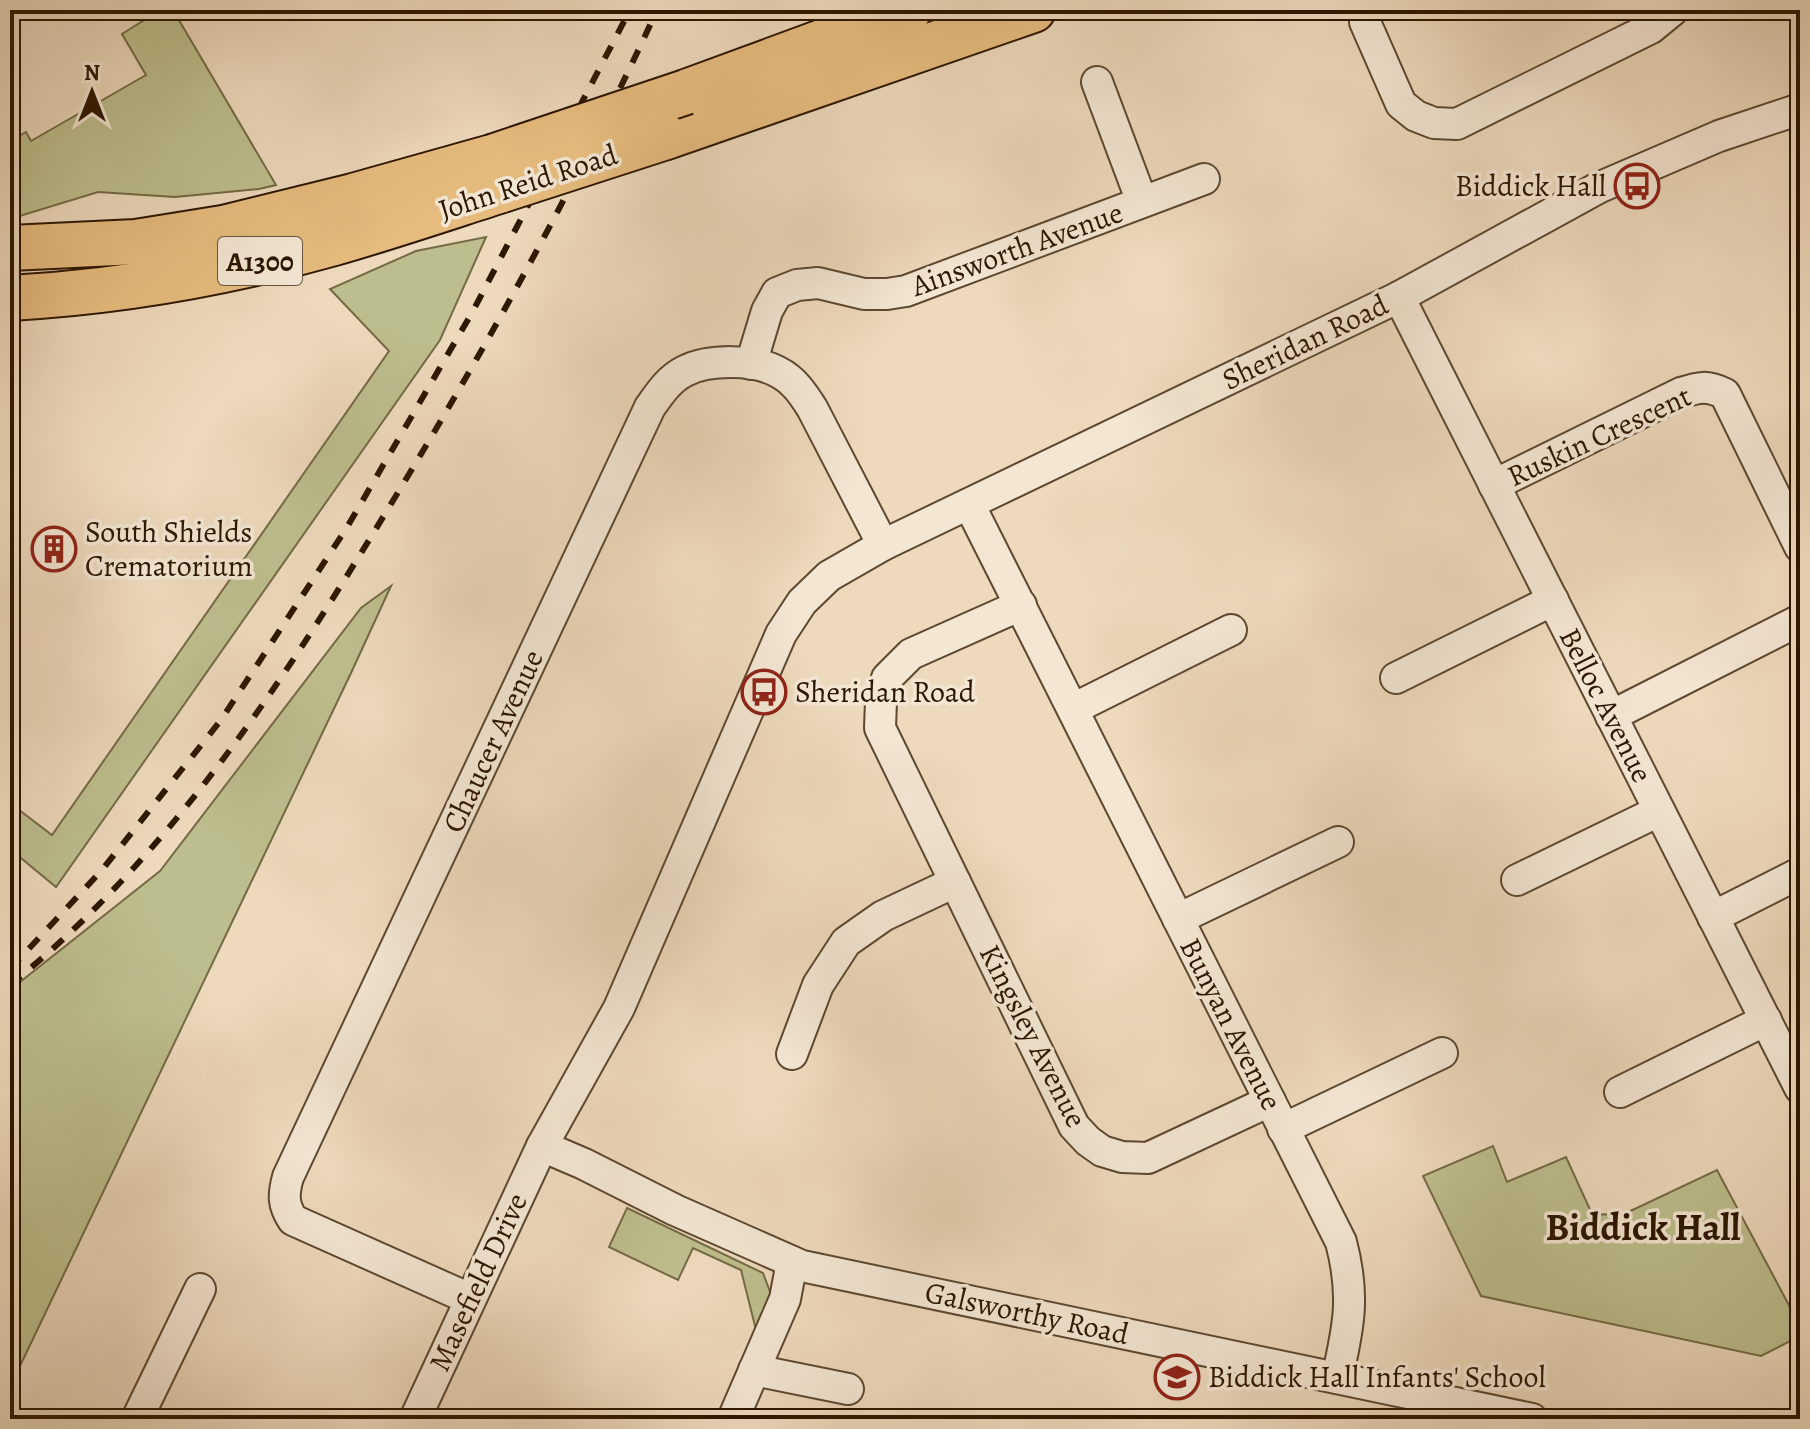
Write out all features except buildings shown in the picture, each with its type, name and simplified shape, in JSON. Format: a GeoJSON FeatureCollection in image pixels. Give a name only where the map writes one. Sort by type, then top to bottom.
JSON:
{"type":"FeatureCollection","features":[{"type":"Feature","properties":{"kind":"highway","name":"John Reid Road"},"geometry":{"type":"LineString","coordinates":[[10,298],[66,295],[189,278],[332,244],[686,92],[909,10]]}},
{"type":"Feature","properties":{"kind":"highway","name":"John Reid Road"},"geometry":{"type":"LineString","coordinates":[[10,248],[136,242],[223,228],[353,196],[497,174],[666,137],[1033,10]]}},
{"type":"Feature","properties":{"kind":"street"},"geometry":{"type":"LineString","coordinates":[[1365,22],[1401,104],[1416,116],[1434,123],[1457,124],[1651,28],[1673,10]]}},
{"type":"Feature","properties":{"kind":"street","name":"Ainsworth Avenue"},"geometry":{"type":"LineString","coordinates":[[1097,82],[1142,202]]}},
{"type":"Feature","properties":{"kind":"street","name":"Sheridan Road"},"geometry":{"type":"LineString","coordinates":[[542,1146],[619,1008],[781,634],[802,602],[829,576],[883,545],[1399,297],[1598,188],[1719,136],[1800,109]]}},
{"type":"Feature","properties":{"kind":"street","name":"Ainsworth Avenue"},"geometry":{"type":"LineString","coordinates":[[751,364],[767,311],[777,293],[797,285],[818,283],[864,294],[906,291],[1204,179]]}},
{"type":"Feature","properties":{"kind":"street","name":"Belloc Avenue"},"geometry":{"type":"LineString","coordinates":[[1399,297],[1800,1088]]}},
{"type":"Feature","properties":{"kind":"street","name":"Chaucer Avenue"},"geometry":{"type":"LineString","coordinates":[[470,1299],[293,1220],[286,1210],[283,1194],[288,1177],[650,407],[664,387],[686,370],[714,363],[745,362],[777,371],[801,389],[883,545]]}},
{"type":"Feature","properties":{"kind":"street","name":"Ruskin Crescent"},"geometry":{"type":"LineString","coordinates":[[1494,485],[1681,393],[1697,387],[1713,387],[1725,394],[1800,547]]}},
{"type":"Feature","properties":{"kind":"street","name":"Bunyan Avenue"},"geometry":{"type":"LineString","coordinates":[[969,504],[1341,1242],[1350,1298],[1347,1332],[1337,1378]]}},
{"type":"Feature","properties":{"kind":"street","name":"Belloc Avenue"},"geometry":{"type":"LineString","coordinates":[[1396,678],[1553,600]]}},
{"type":"Feature","properties":{"kind":"street","name":"Kingsley Avenue"},"geometry":{"type":"LineString","coordinates":[[1021,605],[911,654],[887,678],[881,701],[880,728],[1074,1126],[1102,1151],[1122,1157],[1148,1158],[1270,1101]]}},
{"type":"Feature","properties":{"kind":"street"},"geometry":{"type":"LineString","coordinates":[[1611,716],[1800,620]]}},
{"type":"Feature","properties":{"kind":"street"},"geometry":{"type":"LineString","coordinates":[[1073,709],[1231,630]]}},
{"type":"Feature","properties":{"kind":"street","name":"Belloc Avenue"},"geometry":{"type":"LineString","coordinates":[[1517,880],[1659,811]]}},
{"type":"Feature","properties":{"kind":"street","name":"Bunyan Avenue"},"geometry":{"type":"LineString","coordinates":[[1178,919],[1338,842]]}},
{"type":"Feature","properties":{"kind":"street"},"geometry":{"type":"LineString","coordinates":[[1713,917],[1800,873]]}},
{"type":"Feature","properties":{"kind":"street"},"geometry":{"type":"LineString","coordinates":[[792,1054],[818,985],[846,942],[883,916],[955,882]]}},
{"type":"Feature","properties":{"kind":"street"},"geometry":{"type":"LineString","coordinates":[[1620,1092],[1766,1020]]}},
{"type":"Feature","properties":{"kind":"street","name":"Bunyan Avenue"},"geometry":{"type":"LineString","coordinates":[[1283,1129],[1442,1053]]}},
{"type":"Feature","properties":{"kind":"street","name":"Masefield Drive"},"geometry":{"type":"LineString","coordinates":[[415,1419],[542,1146]]}},
{"type":"Feature","properties":{"kind":"street","name":"Galsworthy Road"},"geometry":{"type":"LineString","coordinates":[[542,1146],[802,1266],[1337,1378],[1479,1413],[1532,1419]]}},
{"type":"Feature","properties":{"kind":"street"},"geometry":{"type":"LineString","coordinates":[[733,1419],[785,1299],[792,1262]]}},
{"type":"Feature","properties":{"kind":"street"},"geometry":{"type":"LineString","coordinates":[[137,1419],[200,1289]]}},
{"type":"Feature","properties":{"kind":"street"},"geometry":{"type":"LineString","coordinates":[[754,1370],[848,1389]]}},
{"type":"Feature","properties":{"kind":"green space"},"geometry":{"type":"Polygon","coordinates":[[[160,10],[173,10],[276,185],[175,197],[98,192],[10,219],[10,141],[26,132],[31,141],[146,75],[122,34],[160,10]]]}},
{"type":"Feature","properties":{"kind":"green space"},"geometry":{"type":"Polygon","coordinates":[[[486,237],[440,340],[56,887],[10,849],[10,803],[52,835],[389,351],[330,289],[416,251],[486,237]]]}},
{"type":"Feature","properties":{"kind":"green space"},"geometry":{"type":"Polygon","coordinates":[[[391,586],[10,1387],[10,990],[160,871],[361,608],[391,586]]]}},
{"type":"Feature","properties":{"kind":"green space"},"geometry":{"type":"Polygon","coordinates":[[[1493,1146],[1507,1182],[1566,1157],[1592,1214],[1622,1215],[1717,1170],[1800,1326],[1800,1336],[1761,1356],[1481,1296],[1423,1176],[1493,1146]]]}},
{"type":"Feature","properties":{"kind":"green space"},"geometry":{"type":"Polygon","coordinates":[[[627,1208],[763,1273],[775,1305],[758,1338],[741,1270],[693,1248],[678,1280],[609,1247],[627,1208]]]}},
{"type":"Feature","properties":{"kind":"railway"},"geometry":{"type":"LineString","coordinates":[[10,969],[102,870],[221,720],[346,529],[473,311],[630,10]]}},
{"type":"Feature","properties":{"kind":"railway"},"geometry":{"type":"LineString","coordinates":[[10,985],[69,934],[124,879],[175,820],[223,759],[312,631],[394,499],[499,319],[597,135],[657,10]]}},
{"type":"Feature","properties":{"kind":"place","name":"Biddick Hall"},"geometry":{"type":"Point","coordinates":[1637,186]}},
{"type":"Feature","properties":{"kind":"place","name":"South Shields Crematorium"},"geometry":{"type":"Point","coordinates":[54,549]}},
{"type":"Feature","properties":{"kind":"place","name":"Sheridan Road"},"geometry":{"type":"Point","coordinates":[764,692]}},
{"type":"Feature","properties":{"kind":"place","name":"Biddick Hall Infants' School"},"geometry":{"type":"Point","coordinates":[1177,1377]}},
{"type":"Feature","properties":{"kind":"district","name":"Biddick Hall"},"geometry":{"type":"Point","coordinates":[1643,1227]}}]}
